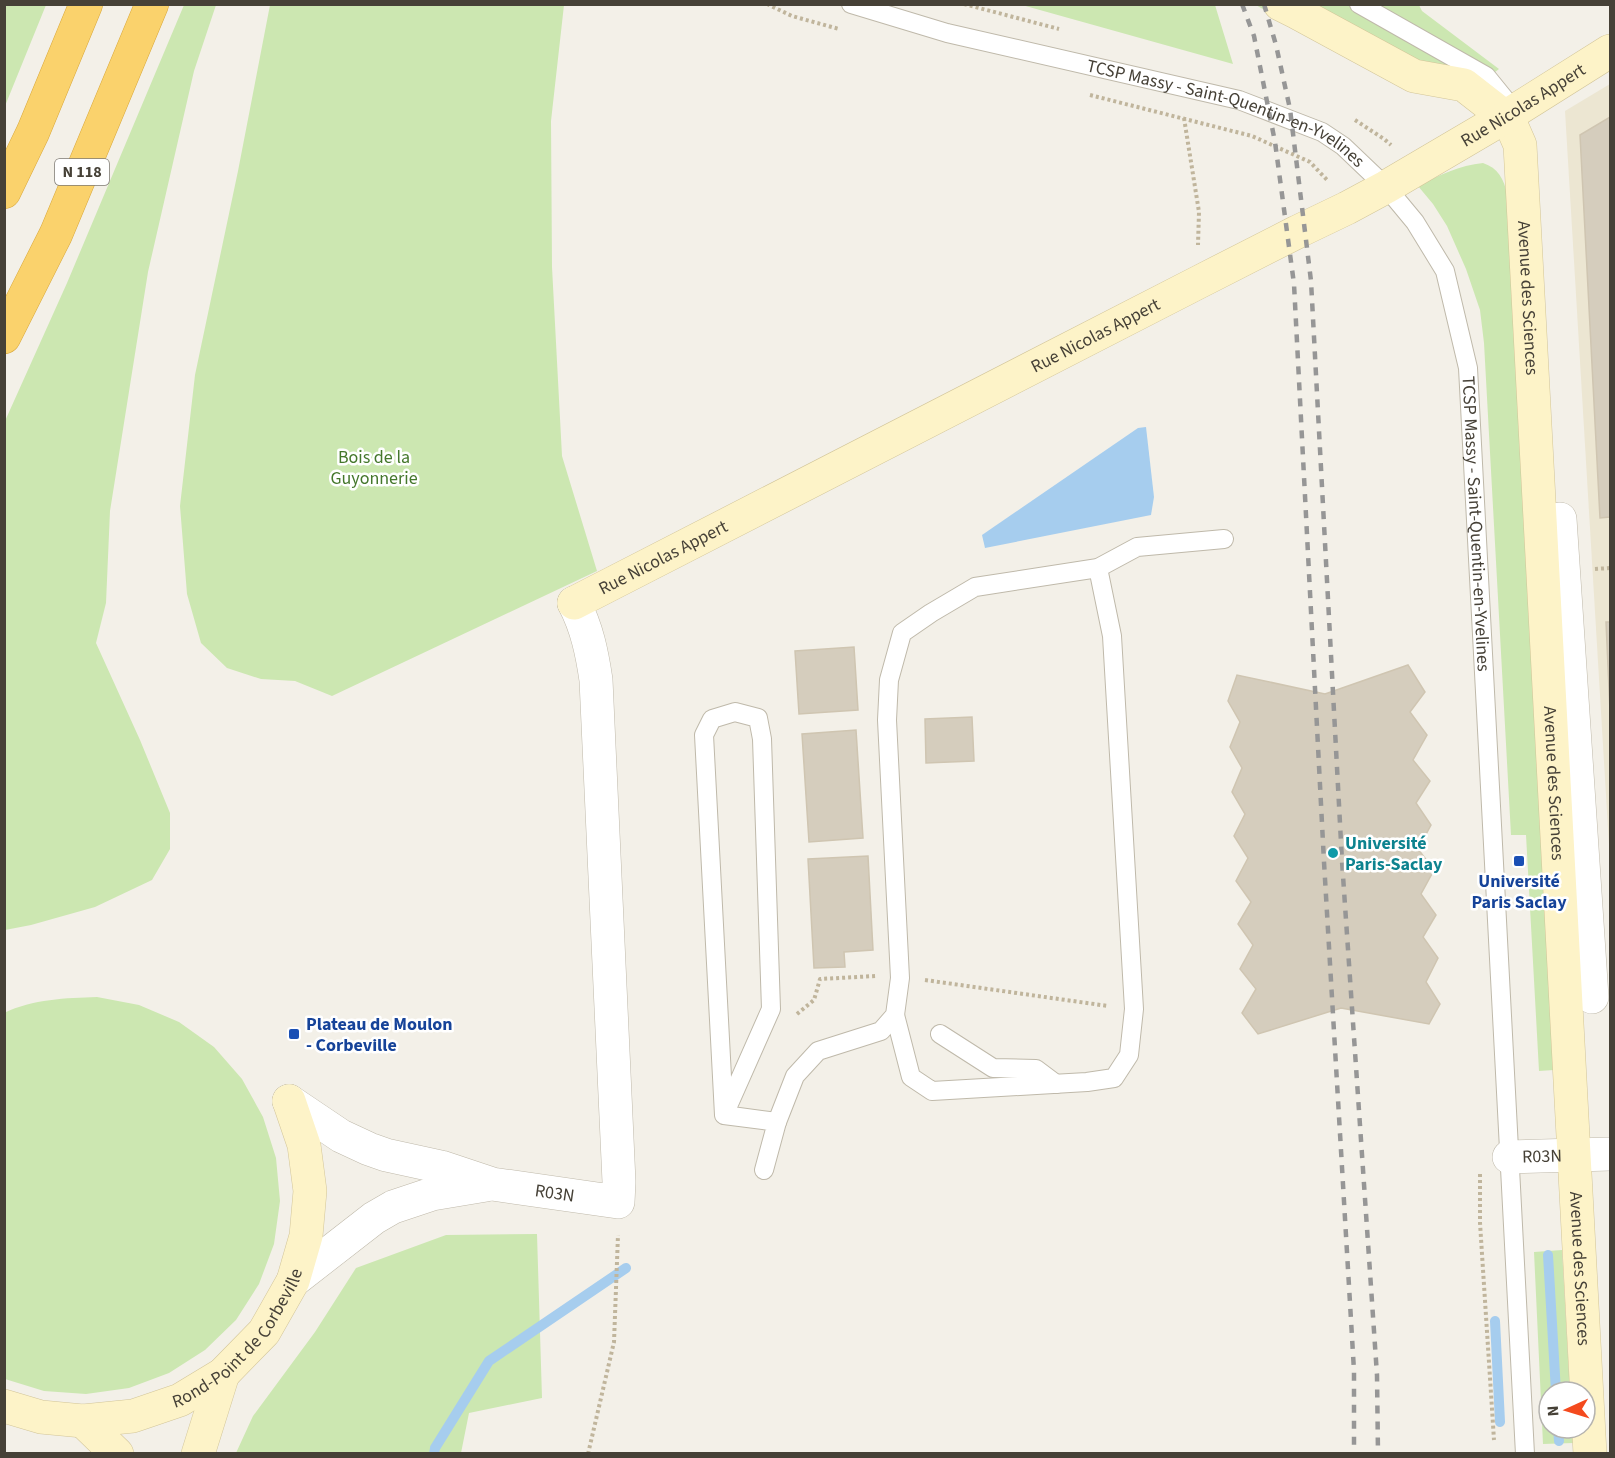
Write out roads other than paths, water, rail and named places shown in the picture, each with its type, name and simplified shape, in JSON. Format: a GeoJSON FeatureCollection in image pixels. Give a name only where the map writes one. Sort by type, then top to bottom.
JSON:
{"type":"FeatureCollection","features":[{"type":"Feature","properties":{"kind":"highway"},"geometry":{"type":"LineString","coordinates":[[4,192],[33,132],[86,4]]}},
{"type":"Feature","properties":{"kind":"highway","name":"N 118"},"geometry":{"type":"LineString","coordinates":[[4,337],[56,234],[152,4]]}},
{"type":"Feature","properties":{"kind":"street"},"geometry":{"type":"LineString","coordinates":[[1280,4],[1414,76],[1464,85],[1510,114]]}},
{"type":"Feature","properties":{"kind":"street","name":"Rue Nicolas Appert"},"geometry":{"type":"LineString","coordinates":[[618,1202],[596,680],[591,647],[583,621],[574,603],[1197,282],[1347,208],[1510,114],[1611,51]]}},
{"type":"Feature","properties":{"kind":"street","name":"Avenue des Sciences"},"geometry":{"type":"LineString","coordinates":[[1510,114],[1520,145],[1590,1454]]}},
{"type":"Feature","properties":{"kind":"street"},"geometry":{"type":"LineString","coordinates":[[1560,519],[1592,997]]}},
{"type":"Feature","properties":{"kind":"street","name":"Rond-Point de Corbeville"},"geometry":{"type":"LineString","coordinates":[[4,1406],[41,1417],[83,1421],[133,1416],[180,1400],[223,1374],[264,1332],[293,1281],[306,1236],[310,1191],[304,1145],[289,1101],[341,1136],[369,1149],[441,1167],[492,1184]]}},
{"type":"Feature","properties":{"kind":"street","name":"R03N"},"geometry":{"type":"LineString","coordinates":[[1509,1157],[1611,1154]]}},
{"type":"Feature","properties":{"kind":"street"},"geometry":{"type":"LineString","coordinates":[[293,1281],[374,1218],[393,1207],[432,1194],[492,1184]]}},
{"type":"Feature","properties":{"kind":"street","name":"R03N"},"geometry":{"type":"LineString","coordinates":[[492,1184],[618,1202]]}},
{"type":"Feature","properties":{"kind":"street"},"geometry":{"type":"LineString","coordinates":[[198,1454],[223,1374]]}},
{"type":"Feature","properties":{"kind":"street"},"geometry":{"type":"LineString","coordinates":[[83,1421],[117,1454]]}},
{"type":"Feature","properties":{"kind":"lane","name":"TCSP Massy - Saint-Quentin-en-Yvelines"},"geometry":{"type":"LineString","coordinates":[[851,4],[947,33],[1239,100],[1322,132],[1342,146],[1386,187],[1415,222],[1445,271],[1468,368],[1525,1454]]}},
{"type":"Feature","properties":{"kind":"lane"},"geometry":{"type":"LineString","coordinates":[[1359,4],[1486,76],[1510,114]]}},
{"type":"Feature","properties":{"kind":"lane"},"geometry":{"type":"LineString","coordinates":[[1098,568],[1112,636],[1134,1009],[1129,1055],[1114,1078],[1087,1082],[932,1091],[911,1077],[895,1015],[900,978],[887,720],[889,680],[902,633],[975,587],[1098,568],[1137,547],[1224,539]]}},
{"type":"Feature","properties":{"kind":"lane"},"geometry":{"type":"LineString","coordinates":[[735,712],[758,718],[762,739],[771,1009],[724,1115],[704,735],[712,719],[735,712]]}},
{"type":"Feature","properties":{"kind":"lane"},"geometry":{"type":"LineString","coordinates":[[764,1170],[777,1122],[795,1076],[818,1051],[881,1031],[895,1015]]}},
{"type":"Feature","properties":{"kind":"lane"},"geometry":{"type":"LineString","coordinates":[[940,1034],[993,1068],[1036,1069],[1056,1084]]}},
{"type":"Feature","properties":{"kind":"lane"},"geometry":{"type":"LineString","coordinates":[[724,1115],[777,1122]]}},
{"type":"Feature","properties":{"kind":"water"},"geometry":{"type":"Polygon","coordinates":[[[1146,427],[1154,497],[1151,515],[985,548],[982,535],[1138,428],[1146,427]]]}},
{"type":"Feature","properties":{"kind":"waterway"},"geometry":{"type":"LineString","coordinates":[[1548,1255],[1555,1380]]}},
{"type":"Feature","properties":{"kind":"waterway"},"geometry":{"type":"LineString","coordinates":[[434,1454],[435,1448],[489,1361],[626,1268]]}},
{"type":"Feature","properties":{"kind":"waterway"},"geometry":{"type":"LineString","coordinates":[[1495,1321],[1500,1422]]}},
{"type":"Feature","properties":{"kind":"railway"},"geometry":{"type":"LineString","coordinates":[[1242,4],[1254,36],[1275,142],[1294,284],[1324,862],[1354,1371],[1354,1454]]}},
{"type":"Feature","properties":{"kind":"railway"},"geometry":{"type":"LineString","coordinates":[[1264,4],[1290,109],[1311,281],[1342,861],[1377,1375],[1378,1454]]}},
{"type":"Feature","properties":{"kind":"place","name":"Université Paris-Saclay"},"geometry":{"type":"Point","coordinates":[1333,853]}},
{"type":"Feature","properties":{"kind":"place","name":"Université Paris Saclay"},"geometry":{"type":"Point","coordinates":[1519,861]}},
{"type":"Feature","properties":{"kind":"place","name":"Plateau de Moulon - Corbeville"},"geometry":{"type":"Point","coordinates":[294,1034]}},
{"type":"Feature","properties":{"kind":"park label","name":"Bois de la Guyonnerie"},"geometry":{"type":"Point","coordinates":[374,467]}}]}
